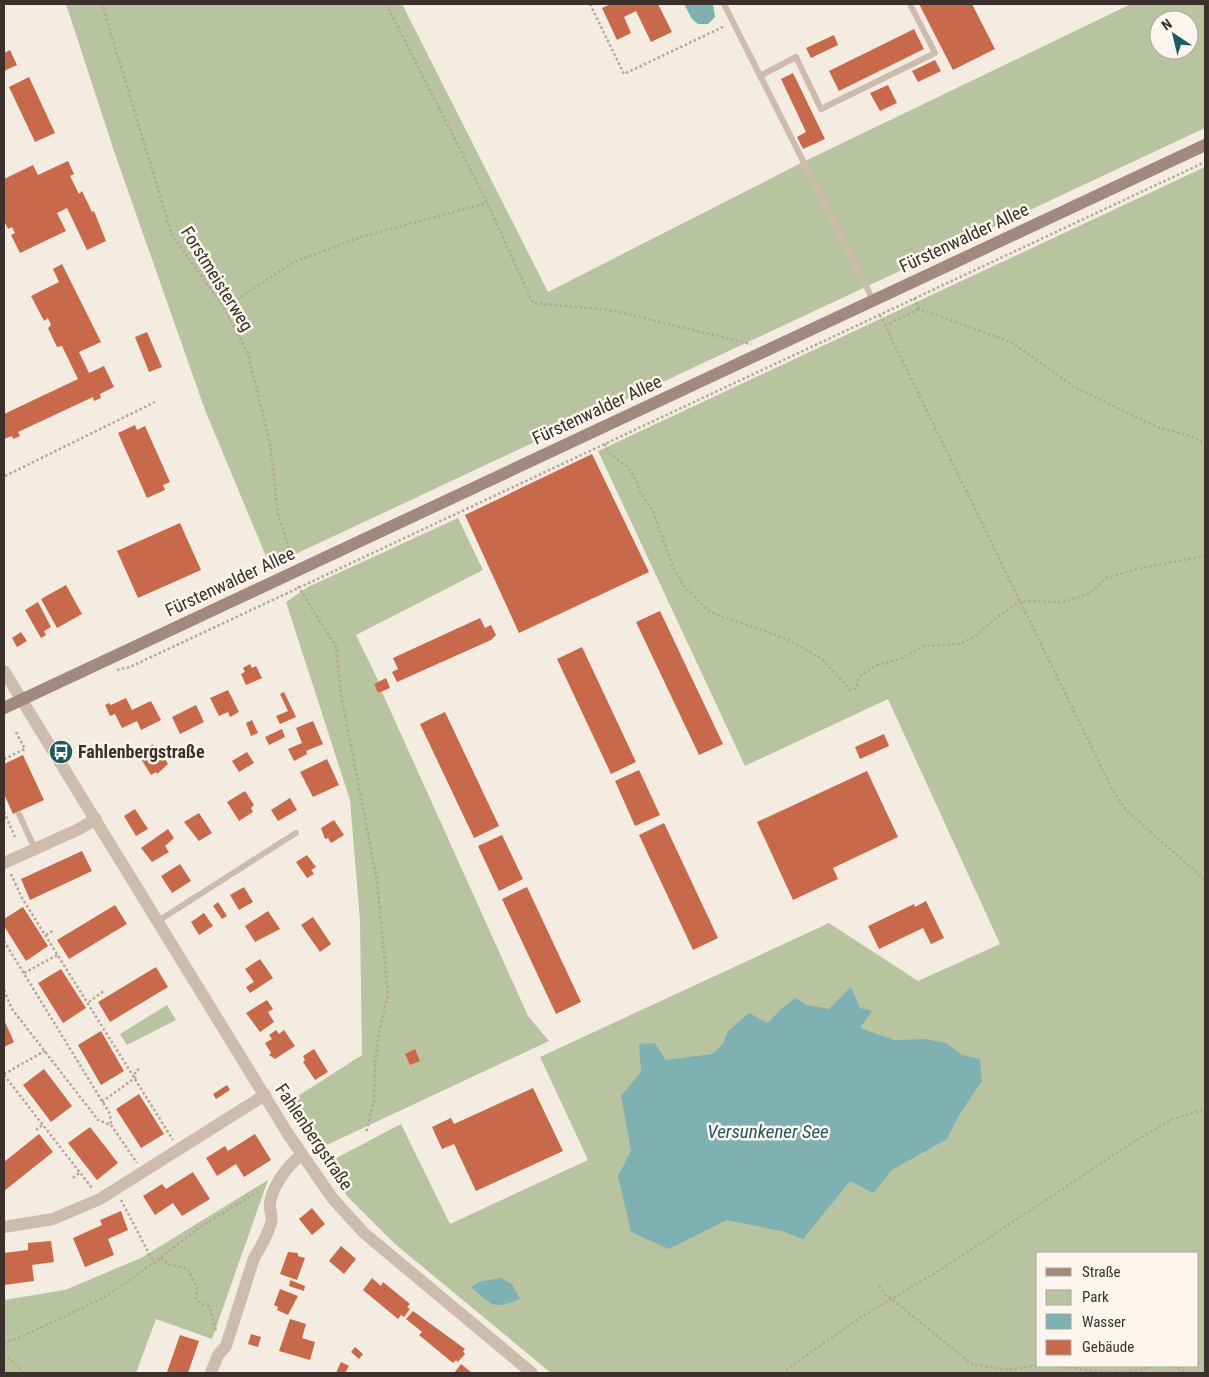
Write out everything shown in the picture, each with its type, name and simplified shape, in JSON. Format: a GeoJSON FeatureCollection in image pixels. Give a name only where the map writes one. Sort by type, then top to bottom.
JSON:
{"type":"FeatureCollection","features":[{"type":"Feature","properties":{"kind":"main road","name":"Fürstenwalder Allee"},"geometry":{"type":"LineString","coordinates":[[4,708],[1205,145]]}},
{"type":"Feature","properties":{"kind":"street","name":"Fahlenbergstraße"},"geometry":{"type":"LineString","coordinates":[[4,671],[302,1155],[333,1198],[364,1233],[532,1373]]}},
{"type":"Feature","properties":{"kind":"street"},"geometry":{"type":"LineString","coordinates":[[4,863],[79,829],[96,819]]}},
{"type":"Feature","properties":{"kind":"street"},"geometry":{"type":"LineString","coordinates":[[4,1227],[53,1219],[98,1200],[265,1095]]}},
{"type":"Feature","properties":{"kind":"street"},"geometry":{"type":"LineString","coordinates":[[212,1373],[218,1355],[226,1346],[254,1258],[262,1245],[272,1220],[270,1204],[276,1187],[295,1159],[302,1155]]}},
{"type":"Feature","properties":{"kind":"lane"},"geometry":{"type":"LineString","coordinates":[[724,4],[873,300]]}},
{"type":"Feature","properties":{"kind":"lane"},"geometry":{"type":"LineString","coordinates":[[760,76],[796,58],[821,110],[935,53],[910,4]]}},
{"type":"Feature","properties":{"kind":"lane"},"geometry":{"type":"LineString","coordinates":[[19,814],[35,849]]}},
{"type":"Feature","properties":{"kind":"lane"},"geometry":{"type":"LineString","coordinates":[[158,921],[296,833]]}},
{"type":"Feature","properties":{"kind":"path","name":"Forstmeisterweg"},"geometry":{"type":"LineString","coordinates":[[102,4],[172,235],[224,308],[248,354],[270,443],[278,514],[297,570],[298,587]]}},
{"type":"Feature","properties":{"kind":"path"},"geometry":{"type":"LineString","coordinates":[[386,4],[487,203],[533,303],[610,310],[753,344]]}},
{"type":"Feature","properties":{"kind":"path"},"geometry":{"type":"LineString","coordinates":[[590,4],[624,74],[733,22]]}},
{"type":"Feature","properties":{"kind":"path"},"geometry":{"type":"LineString","coordinates":[[130,667],[1205,162]]}},
{"type":"Feature","properties":{"kind":"path"},"geometry":{"type":"LineString","coordinates":[[224,308],[294,262],[361,237],[487,203]]}},
{"type":"Feature","properties":{"kind":"path"},"geometry":{"type":"LineString","coordinates":[[914,298],[919,309],[1010,342],[1076,388],[1157,427],[1190,436],[1205,444]]}},
{"type":"Feature","properties":{"kind":"path"},"geometry":{"type":"LineString","coordinates":[[873,300],[1111,787],[1126,810],[1205,880]]}},
{"type":"Feature","properties":{"kind":"path"},"geometry":{"type":"LineString","coordinates":[[886,326],[919,309]]}},
{"type":"Feature","properties":{"kind":"path"},"geometry":{"type":"LineString","coordinates":[[4,476],[155,402]]}},
{"type":"Feature","properties":{"kind":"path"},"geometry":{"type":"LineString","coordinates":[[605,444],[609,453],[628,468],[636,480],[640,492],[653,511],[673,567],[683,585],[710,612],[787,639],[822,659],[850,690],[855,689],[860,676],[875,666],[900,659],[924,646],[960,644],[978,635],[997,617],[1020,602],[1063,602],[1090,593],[1106,578],[1136,568],[1205,556]]}},
{"type":"Feature","properties":{"kind":"path"},"geometry":{"type":"LineString","coordinates":[[298,587],[336,646],[341,694],[377,881],[388,995],[379,1031],[375,1064],[374,1100],[366,1133]]}},
{"type":"Feature","properties":{"kind":"path"},"geometry":{"type":"LineString","coordinates":[[4,759],[25,749],[16,732]]}},
{"type":"Feature","properties":{"kind":"path"},"geometry":{"type":"LineString","coordinates":[[4,812],[15,837]]}},
{"type":"Feature","properties":{"kind":"path"},"geometry":{"type":"LineString","coordinates":[[4,863],[22,898],[180,1149]]}},
{"type":"Feature","properties":{"kind":"path"},"geometry":{"type":"LineString","coordinates":[[46,936],[54,930]]}},
{"type":"Feature","properties":{"kind":"path"},"geometry":{"type":"LineString","coordinates":[[4,941],[110,1114],[111,1125],[144,1172]]}},
{"type":"Feature","properties":{"kind":"path"},"geometry":{"type":"LineString","coordinates":[[24,973],[59,954]]}},
{"type":"Feature","properties":{"kind":"path"},"geometry":{"type":"LineString","coordinates":[[4,990],[12,1009],[98,1120],[111,1125]]}},
{"type":"Feature","properties":{"kind":"path"},"geometry":{"type":"LineString","coordinates":[[89,1002],[105,990]]}},
{"type":"Feature","properties":{"kind":"path"},"geometry":{"type":"LineString","coordinates":[[45,1051],[4,1074],[98,1200]]}},
{"type":"Feature","properties":{"kind":"path"},"geometry":{"type":"LineString","coordinates":[[102,1102],[135,1076],[138,1066]]}},
{"type":"Feature","properties":{"kind":"path"},"geometry":{"type":"LineString","coordinates":[[782,1373],[858,1319],[892,1300],[1138,1139],[1173,1119],[1205,1109]]}},
{"type":"Feature","properties":{"kind":"path"},"geometry":{"type":"LineString","coordinates":[[36,1130],[43,1125]]}},
{"type":"Feature","properties":{"kind":"path"},"geometry":{"type":"LineString","coordinates":[[73,1178],[79,1173]]}},
{"type":"Feature","properties":{"kind":"path"},"geometry":{"type":"LineString","coordinates":[[4,1343],[19,1338],[105,1297],[161,1258],[200,1227],[259,1191],[272,1186],[276,1187]]}},
{"type":"Feature","properties":{"kind":"path"},"geometry":{"type":"LineString","coordinates":[[116,1190],[154,1263]]}},
{"type":"Feature","properties":{"kind":"path"},"geometry":{"type":"LineString","coordinates":[[161,1258],[168,1264],[188,1269],[197,1287],[196,1299],[210,1307],[217,1332]]}},
{"type":"Feature","properties":{"kind":"path"},"geometry":{"type":"LineString","coordinates":[[879,1286],[892,1300],[972,1364],[1009,1370],[1036,1365]]}},
{"type":"Feature","properties":{"kind":"path"},"geometry":{"type":"LineString","coordinates":[[4,1354],[24,1373]]}},
{"type":"Feature","properties":{"kind":"path"},"geometry":{"type":"LineString","coordinates":[[1064,1367],[1108,1372],[1142,1370],[1151,1367]]}},
{"type":"Feature","properties":{"kind":"path"},"geometry":{"type":"LineString","coordinates":[[1175,1367],[1190,1373]]}},
{"type":"Feature","properties":{"kind":"green space"},"geometry":{"type":"Polygon","coordinates":[[[66,4],[402,4],[548,292],[803,162],[1131,4],[1205,4],[1205,128],[270,566],[205,410],[115,154],[66,4]]]}},
{"type":"Feature","properties":{"kind":"green space"},"geometry":{"type":"Polygon","coordinates":[[[1205,167],[1205,1373],[551,1373],[395,1244],[347,1196],[325,1164],[401,1124],[450,1224],[588,1160],[540,1057],[829,923],[918,981],[1000,944],[888,699],[745,766],[598,451],[1205,167]]]}},
{"type":"Feature","properties":{"kind":"green space"},"geometry":{"type":"Polygon","coordinates":[[[458,518],[483,570],[356,635],[379,682],[374,684],[378,693],[382,692],[528,1016],[549,1041],[316,1150],[287,1103],[362,1055],[360,921],[350,800],[286,602],[308,587],[458,518]]]}},
{"type":"Feature","properties":{"kind":"green space"},"geometry":{"type":"Polygon","coordinates":[[[167,1005],[176,1020],[127,1045],[120,1034],[167,1005]]]}},
{"type":"Feature","properties":{"kind":"green space"},"geometry":{"type":"Polygon","coordinates":[[[268,1180],[212,1339],[156,1319],[136,1373],[4,1373],[4,1300],[65,1290],[141,1258],[268,1180]]]}},
{"type":"Feature","properties":{"kind":"water"},"geometry":{"type":"Polygon","coordinates":[[[684,4],[713,4],[715,17],[708,24],[698,24],[692,19],[684,4]]]}},
{"type":"Feature","properties":{"kind":"water","name":"Versunkener See"},"geometry":{"type":"Polygon","coordinates":[[[851,987],[860,1008],[872,1011],[860,1028],[894,1040],[925,1039],[946,1043],[962,1055],[980,1059],[982,1081],[959,1115],[947,1139],[892,1170],[873,1193],[850,1181],[803,1239],[781,1231],[727,1220],[669,1249],[631,1232],[618,1176],[631,1151],[621,1096],[641,1072],[639,1044],[655,1043],[666,1060],[712,1054],[723,1044],[728,1031],[749,1013],[768,1023],[795,998],[807,1005],[829,1009],[851,987]]]}},
{"type":"Feature","properties":{"kind":"water"},"geometry":{"type":"Polygon","coordinates":[[[501,1278],[512,1284],[520,1299],[504,1304],[493,1304],[471,1287],[482,1281],[501,1278]]]}},
{"type":"Feature","properties":{"kind":"building"},"geometry":{"type":"Polygon","coordinates":[[[611,4],[658,4],[672,32],[651,42],[636,11],[624,17],[631,33],[617,40],[602,8],[611,4]]]}},
{"type":"Feature","properties":{"kind":"building"},"geometry":{"type":"Polygon","coordinates":[[[919,4],[972,4],[995,49],[953,70],[919,4]]]}},
{"type":"Feature","properties":{"kind":"building"},"geometry":{"type":"Polygon","coordinates":[[[914,29],[924,49],[839,91],[829,71],[914,29]]]}},
{"type":"Feature","properties":{"kind":"building"},"geometry":{"type":"Polygon","coordinates":[[[834,35],[838,45],[811,58],[806,48],[834,35]]]}},
{"type":"Feature","properties":{"kind":"building"},"geometry":{"type":"Polygon","coordinates":[[[10,50],[17,65],[4,71],[4,53],[10,50]]]}},
{"type":"Feature","properties":{"kind":"building"},"geometry":{"type":"Polygon","coordinates":[[[935,60],[941,71],[918,82],[912,71],[935,60]]]}},
{"type":"Feature","properties":{"kind":"building"},"geometry":{"type":"Polygon","coordinates":[[[793,73],[825,139],[803,149],[797,137],[806,132],[781,79],[793,73]]]}},
{"type":"Feature","properties":{"kind":"building"},"geometry":{"type":"Polygon","coordinates":[[[29,77],[55,133],[35,142],[9,87],[29,77]]]}},
{"type":"Feature","properties":{"kind":"building"},"geometry":{"type":"Polygon","coordinates":[[[888,85],[897,103],[880,111],[870,93],[888,85]]]}},
{"type":"Feature","properties":{"kind":"building"},"geometry":{"type":"Polygon","coordinates":[[[68,161],[74,174],[70,176],[79,194],[82,191],[92,212],[94,211],[106,241],[87,250],[67,208],[57,213],[66,231],[20,253],[11,235],[15,233],[12,227],[8,229],[4,221],[4,179],[33,165],[38,175],[68,161]]]}},
{"type":"Feature","properties":{"kind":"building"},"geometry":{"type":"Polygon","coordinates":[[[62,264],[101,342],[79,352],[89,373],[104,366],[114,387],[100,394],[101,398],[94,401],[93,397],[18,432],[20,436],[13,439],[12,436],[4,439],[4,414],[78,379],[62,346],[57,347],[48,328],[51,325],[48,318],[44,321],[31,296],[59,282],[53,269],[62,264]]]}},
{"type":"Feature","properties":{"kind":"building"},"geometry":{"type":"Polygon","coordinates":[[[147,332],[162,367],[149,372],[135,337],[147,332]]]}},
{"type":"Feature","properties":{"kind":"building"},"geometry":{"type":"Polygon","coordinates":[[[135,425],[137,430],[145,426],[170,482],[163,485],[165,490],[147,498],[118,433],[135,425]]]}},
{"type":"Feature","properties":{"kind":"building"},"geometry":{"type":"Polygon","coordinates":[[[592,454],[649,572],[519,633],[465,515],[592,454]]]}},
{"type":"Feature","properties":{"kind":"building"},"geometry":{"type":"Polygon","coordinates":[[[180,523],[201,570],[138,598],[117,551],[180,523]]]}},
{"type":"Feature","properties":{"kind":"building"},"geometry":{"type":"Polygon","coordinates":[[[66,585],[82,614],[57,628],[41,599],[66,585]]]}},
{"type":"Feature","properties":{"kind":"building"},"geometry":{"type":"Polygon","coordinates":[[[38,602],[51,627],[44,631],[46,635],[41,638],[25,610],[38,602]]]}},
{"type":"Feature","properties":{"kind":"building"},"geometry":{"type":"Polygon","coordinates":[[[660,611],[723,744],[699,755],[636,622],[660,611]]]}},
{"type":"Feature","properties":{"kind":"building"},"geometry":{"type":"Polygon","coordinates":[[[480,618],[485,628],[491,625],[496,635],[491,640],[397,682],[392,672],[398,669],[393,658],[480,618]]]}},
{"type":"Feature","properties":{"kind":"building"},"geometry":{"type":"Polygon","coordinates":[[[21,632],[27,641],[17,647],[12,638],[21,632]]]}},
{"type":"Feature","properties":{"kind":"building"},"geometry":{"type":"Polygon","coordinates":[[[582,647],[636,762],[611,774],[557,659],[582,647]]]}},
{"type":"Feature","properties":{"kind":"building"},"geometry":{"type":"Polygon","coordinates":[[[250,664],[252,668],[256,666],[262,678],[246,685],[241,674],[245,672],[243,668],[250,664]]]}},
{"type":"Feature","properties":{"kind":"building"},"geometry":{"type":"Polygon","coordinates":[[[386,678],[390,688],[378,693],[374,684],[386,678]]]}},
{"type":"Feature","properties":{"kind":"building"},"geometry":{"type":"Polygon","coordinates":[[[228,690],[239,712],[230,717],[228,712],[219,716],[210,698],[228,690]]]}},
{"type":"Feature","properties":{"kind":"building"},"geometry":{"type":"Polygon","coordinates":[[[284,692],[296,717],[280,724],[276,716],[288,711],[280,694],[284,692]]]}},
{"type":"Feature","properties":{"kind":"building"},"geometry":{"type":"Polygon","coordinates":[[[126,698],[132,710],[151,701],[161,720],[141,730],[137,721],[122,728],[115,714],[110,716],[105,705],[109,703],[111,705],[126,698]]]}},
{"type":"Feature","properties":{"kind":"building"},"geometry":{"type":"Polygon","coordinates":[[[196,705],[204,722],[180,734],[172,717],[196,705]]]}},
{"type":"Feature","properties":{"kind":"building"},"geometry":{"type":"Polygon","coordinates":[[[445,712],[499,826],[474,838],[420,724],[445,712]]]}},
{"type":"Feature","properties":{"kind":"building"},"geometry":{"type":"Polygon","coordinates":[[[252,720],[258,733],[251,736],[246,723],[252,720]]]}},
{"type":"Feature","properties":{"kind":"building"},"geometry":{"type":"Polygon","coordinates":[[[313,721],[323,744],[306,751],[307,754],[294,761],[288,749],[302,743],[296,728],[313,721]]]}},
{"type":"Feature","properties":{"kind":"building"},"geometry":{"type":"Polygon","coordinates":[[[282,729],[285,737],[269,745],[265,737],[282,729]]]}},
{"type":"Feature","properties":{"kind":"building"},"geometry":{"type":"Polygon","coordinates":[[[884,734],[889,746],[860,759],[855,747],[884,734]]]}},
{"type":"Feature","properties":{"kind":"building"},"geometry":{"type":"Polygon","coordinates":[[[153,744],[154,747],[157,745],[168,764],[157,774],[156,772],[151,775],[138,754],[153,744]]]}},
{"type":"Feature","properties":{"kind":"building"},"geometry":{"type":"Polygon","coordinates":[[[247,752],[254,763],[239,772],[232,761],[247,752]]]}},
{"type":"Feature","properties":{"kind":"building"},"geometry":{"type":"Polygon","coordinates":[[[23,755],[44,800],[13,814],[4,794],[4,764],[23,755]]]}},
{"type":"Feature","properties":{"kind":"building"},"geometry":{"type":"Polygon","coordinates":[[[327,759],[339,785],[313,797],[300,772],[327,759]]]}},
{"type":"Feature","properties":{"kind":"building"},"geometry":{"type":"Polygon","coordinates":[[[639,770],[660,815],[635,826],[615,781],[639,770]]]}},
{"type":"Feature","properties":{"kind":"building"},"geometry":{"type":"Polygon","coordinates":[[[867,771],[898,837],[833,868],[838,879],[793,900],[757,822],[867,771]]]}},
{"type":"Feature","properties":{"kind":"building"},"geometry":{"type":"Polygon","coordinates":[[[245,791],[254,805],[251,808],[253,812],[239,821],[227,802],[245,791]]]}},
{"type":"Feature","properties":{"kind":"building"},"geometry":{"type":"Polygon","coordinates":[[[290,798],[297,810],[278,821],[271,810],[290,798]]]}},
{"type":"Feature","properties":{"kind":"building"},"geometry":{"type":"Polygon","coordinates":[[[135,809],[148,829],[136,836],[124,816],[135,809]]]}},
{"type":"Feature","properties":{"kind":"building"},"geometry":{"type":"Polygon","coordinates":[[[199,813],[212,833],[199,841],[184,822],[199,813]]]}},
{"type":"Feature","properties":{"kind":"building"},"geometry":{"type":"Polygon","coordinates":[[[334,820],[344,835],[331,843],[328,838],[325,839],[321,828],[334,820]]]}},
{"type":"Feature","properties":{"kind":"building"},"geometry":{"type":"Polygon","coordinates":[[[664,823],[718,938],[693,950],[639,835],[664,823]]]}},
{"type":"Feature","properties":{"kind":"building"},"geometry":{"type":"Polygon","coordinates":[[[168,829],[174,838],[165,846],[169,852],[152,862],[141,848],[168,829]]]}},
{"type":"Feature","properties":{"kind":"building"},"geometry":{"type":"Polygon","coordinates":[[[502,835],[523,879],[499,891],[478,846],[502,835]]]}},
{"type":"Feature","properties":{"kind":"building"},"geometry":{"type":"Polygon","coordinates":[[[82,851],[92,871],[30,900],[21,879],[82,851]]]}},
{"type":"Feature","properties":{"kind":"building"},"geometry":{"type":"Polygon","coordinates":[[[307,855],[316,867],[311,870],[314,874],[307,878],[296,862],[307,855]]]}},
{"type":"Feature","properties":{"kind":"building"},"geometry":{"type":"Polygon","coordinates":[[[180,864],[191,881],[172,893],[161,876],[180,864]]]}},
{"type":"Feature","properties":{"kind":"building"},"geometry":{"type":"Polygon","coordinates":[[[244,887],[253,902],[239,910],[230,895],[244,887]]]}},
{"type":"Feature","properties":{"kind":"building"},"geometry":{"type":"Polygon","coordinates":[[[527,887],[581,1002],[556,1014],[502,899],[527,887]]]}},
{"type":"Feature","properties":{"kind":"building"},"geometry":{"type":"Polygon","coordinates":[[[926,901],[944,938],[931,944],[923,928],[879,949],[868,926],[914,904],[915,907],[926,901]]]}},
{"type":"Feature","properties":{"kind":"building"},"geometry":{"type":"Polygon","coordinates":[[[218,902],[227,916],[222,919],[213,906],[218,902]]]}},
{"type":"Feature","properties":{"kind":"building"},"geometry":{"type":"Polygon","coordinates":[[[115,905],[127,924],[69,959],[57,940],[115,905]]]}},
{"type":"Feature","properties":{"kind":"building"},"geometry":{"type":"Polygon","coordinates":[[[23,907],[48,946],[26,961],[4,926],[4,919],[23,907]]]}},
{"type":"Feature","properties":{"kind":"building"},"geometry":{"type":"Polygon","coordinates":[[[268,911],[280,929],[255,942],[245,926],[268,911]]]}},
{"type":"Feature","properties":{"kind":"building"},"geometry":{"type":"Polygon","coordinates":[[[204,913],[213,926],[199,935],[191,922],[204,913]]]}},
{"type":"Feature","properties":{"kind":"building"},"geometry":{"type":"Polygon","coordinates":[[[313,917],[331,944],[320,952],[301,925],[313,917]]]}},
{"type":"Feature","properties":{"kind":"building"},"geometry":{"type":"Polygon","coordinates":[[[260,959],[273,978],[250,993],[246,987],[254,982],[245,969],[260,959]]]}},
{"type":"Feature","properties":{"kind":"building"},"geometry":{"type":"Polygon","coordinates":[[[156,967],[168,987],[110,1022],[98,1002],[156,967]]]}},
{"type":"Feature","properties":{"kind":"building"},"geometry":{"type":"Polygon","coordinates":[[[61,969],[86,1008],[63,1023],[38,983],[61,969]]]}},
{"type":"Feature","properties":{"kind":"building"},"geometry":{"type":"Polygon","coordinates":[[[267,1000],[273,1009],[268,1012],[274,1022],[260,1032],[246,1013],[267,1000]]]}},
{"type":"Feature","properties":{"kind":"building"},"geometry":{"type":"Polygon","coordinates":[[[4,1020],[14,1042],[4,1047],[4,1020]]]}},
{"type":"Feature","properties":{"kind":"building"},"geometry":{"type":"Polygon","coordinates":[[[276,1030],[279,1034],[284,1030],[295,1046],[275,1059],[269,1055],[271,1053],[265,1043],[272,1039],[269,1035],[276,1030]]]}},
{"type":"Feature","properties":{"kind":"building"},"geometry":{"type":"Polygon","coordinates":[[[101,1031],[124,1071],[101,1085],[78,1045],[101,1031]]]}},
{"type":"Feature","properties":{"kind":"building"},"geometry":{"type":"Polygon","coordinates":[[[314,1049],[328,1072],[315,1080],[303,1062],[305,1060],[303,1056],[314,1049]]]}},
{"type":"Feature","properties":{"kind":"building"},"geometry":{"type":"Polygon","coordinates":[[[415,1049],[420,1061],[410,1065],[405,1054],[415,1049]]]}},
{"type":"Feature","properties":{"kind":"building"},"geometry":{"type":"Polygon","coordinates":[[[44,1069],[72,1106],[51,1122],[23,1085],[44,1069]]]}},
{"type":"Feature","properties":{"kind":"building"},"geometry":{"type":"Polygon","coordinates":[[[227,1085],[230,1090],[216,1099],[213,1094],[227,1085]]]}},
{"type":"Feature","properties":{"kind":"building"},"geometry":{"type":"Polygon","coordinates":[[[533,1088],[563,1151],[476,1191],[454,1144],[442,1149],[432,1127],[451,1118],[454,1124],[533,1088]]]}},
{"type":"Feature","properties":{"kind":"building"},"geometry":{"type":"Polygon","coordinates":[[[139,1094],[164,1134],[141,1148],[116,1109],[139,1094]]]}},
{"type":"Feature","properties":{"kind":"building"},"geometry":{"type":"Polygon","coordinates":[[[90,1127],[118,1163],[97,1180],[68,1143],[90,1127]]]}},
{"type":"Feature","properties":{"kind":"building"},"geometry":{"type":"Polygon","coordinates":[[[39,1134],[53,1152],[4,1191],[4,1162],[39,1134]]]}},
{"type":"Feature","properties":{"kind":"building"},"geometry":{"type":"Polygon","coordinates":[[[255,1134],[271,1160],[244,1177],[236,1164],[217,1176],[206,1158],[225,1146],[228,1151],[255,1134]]]}},
{"type":"Feature","properties":{"kind":"building"},"geometry":{"type":"Polygon","coordinates":[[[193,1172],[210,1199],[182,1216],[173,1203],[155,1215],[143,1196],[162,1184],[166,1189],[193,1172]]]}},
{"type":"Feature","properties":{"kind":"building"},"geometry":{"type":"Polygon","coordinates":[[[312,1208],[325,1224],[312,1235],[299,1219],[312,1208]]]}},
{"type":"Feature","properties":{"kind":"building"},"geometry":{"type":"Polygon","coordinates":[[[121,1211],[128,1230],[108,1239],[114,1255],[85,1267],[73,1238],[102,1225],[100,1220],[121,1211]]]}},
{"type":"Feature","properties":{"kind":"building"},"geometry":{"type":"Polygon","coordinates":[[[51,1241],[54,1262],[32,1265],[34,1281],[4,1285],[4,1253],[28,1250],[28,1243],[51,1241]]]}},
{"type":"Feature","properties":{"kind":"building"},"geometry":{"type":"Polygon","coordinates":[[[341,1246],[356,1259],[344,1274],[329,1261],[341,1246]]]}},
{"type":"Feature","properties":{"kind":"building"},"geometry":{"type":"Polygon","coordinates":[[[288,1252],[298,1253],[298,1256],[305,1258],[297,1280],[280,1274],[288,1252]]]}},
{"type":"Feature","properties":{"kind":"building"},"geometry":{"type":"Polygon","coordinates":[[[372,1278],[381,1286],[383,1282],[410,1304],[407,1307],[410,1309],[404,1317],[401,1315],[398,1319],[363,1290],[372,1278]]]}},
{"type":"Feature","properties":{"kind":"building"},"geometry":{"type":"Polygon","coordinates":[[[290,1280],[305,1286],[304,1291],[289,1286],[290,1280]]]}},
{"type":"Feature","properties":{"kind":"building"},"geometry":{"type":"Polygon","coordinates":[[[280,1289],[298,1296],[288,1315],[277,1310],[278,1307],[274,1305],[280,1289]]]}},
{"type":"Feature","properties":{"kind":"building"},"geometry":{"type":"Polygon","coordinates":[[[413,1311],[465,1349],[463,1351],[465,1354],[458,1362],[456,1360],[453,1363],[419,1335],[422,1332],[406,1319],[413,1311]]]}},
{"type":"Feature","properties":{"kind":"building"},"geometry":{"type":"Polygon","coordinates":[[[290,1319],[306,1324],[302,1338],[315,1342],[310,1360],[279,1351],[290,1319]]]}},
{"type":"Feature","properties":{"kind":"building"},"geometry":{"type":"Polygon","coordinates":[[[251,1334],[261,1337],[258,1347],[248,1344],[251,1334]]]}},
{"type":"Feature","properties":{"kind":"building"},"geometry":{"type":"Polygon","coordinates":[[[180,1335],[199,1341],[188,1373],[170,1373],[167,1372],[180,1335]]]}},
{"type":"Feature","properties":{"kind":"building"},"geometry":{"type":"Polygon","coordinates":[[[355,1347],[363,1354],[359,1359],[351,1352],[355,1347]]]}},
{"type":"Feature","properties":{"kind":"building"},"geometry":{"type":"Polygon","coordinates":[[[341,1362],[349,1366],[345,1373],[336,1373],[341,1362]]]}},
{"type":"Feature","properties":{"kind":"building"},"geometry":{"type":"Polygon","coordinates":[[[461,1364],[472,1373],[454,1373],[461,1364]]]}},
{"type":"Feature","properties":{"kind":"place","name":"Fahlenbergstraße"},"geometry":{"type":"Point","coordinates":[61,752]}}]}
